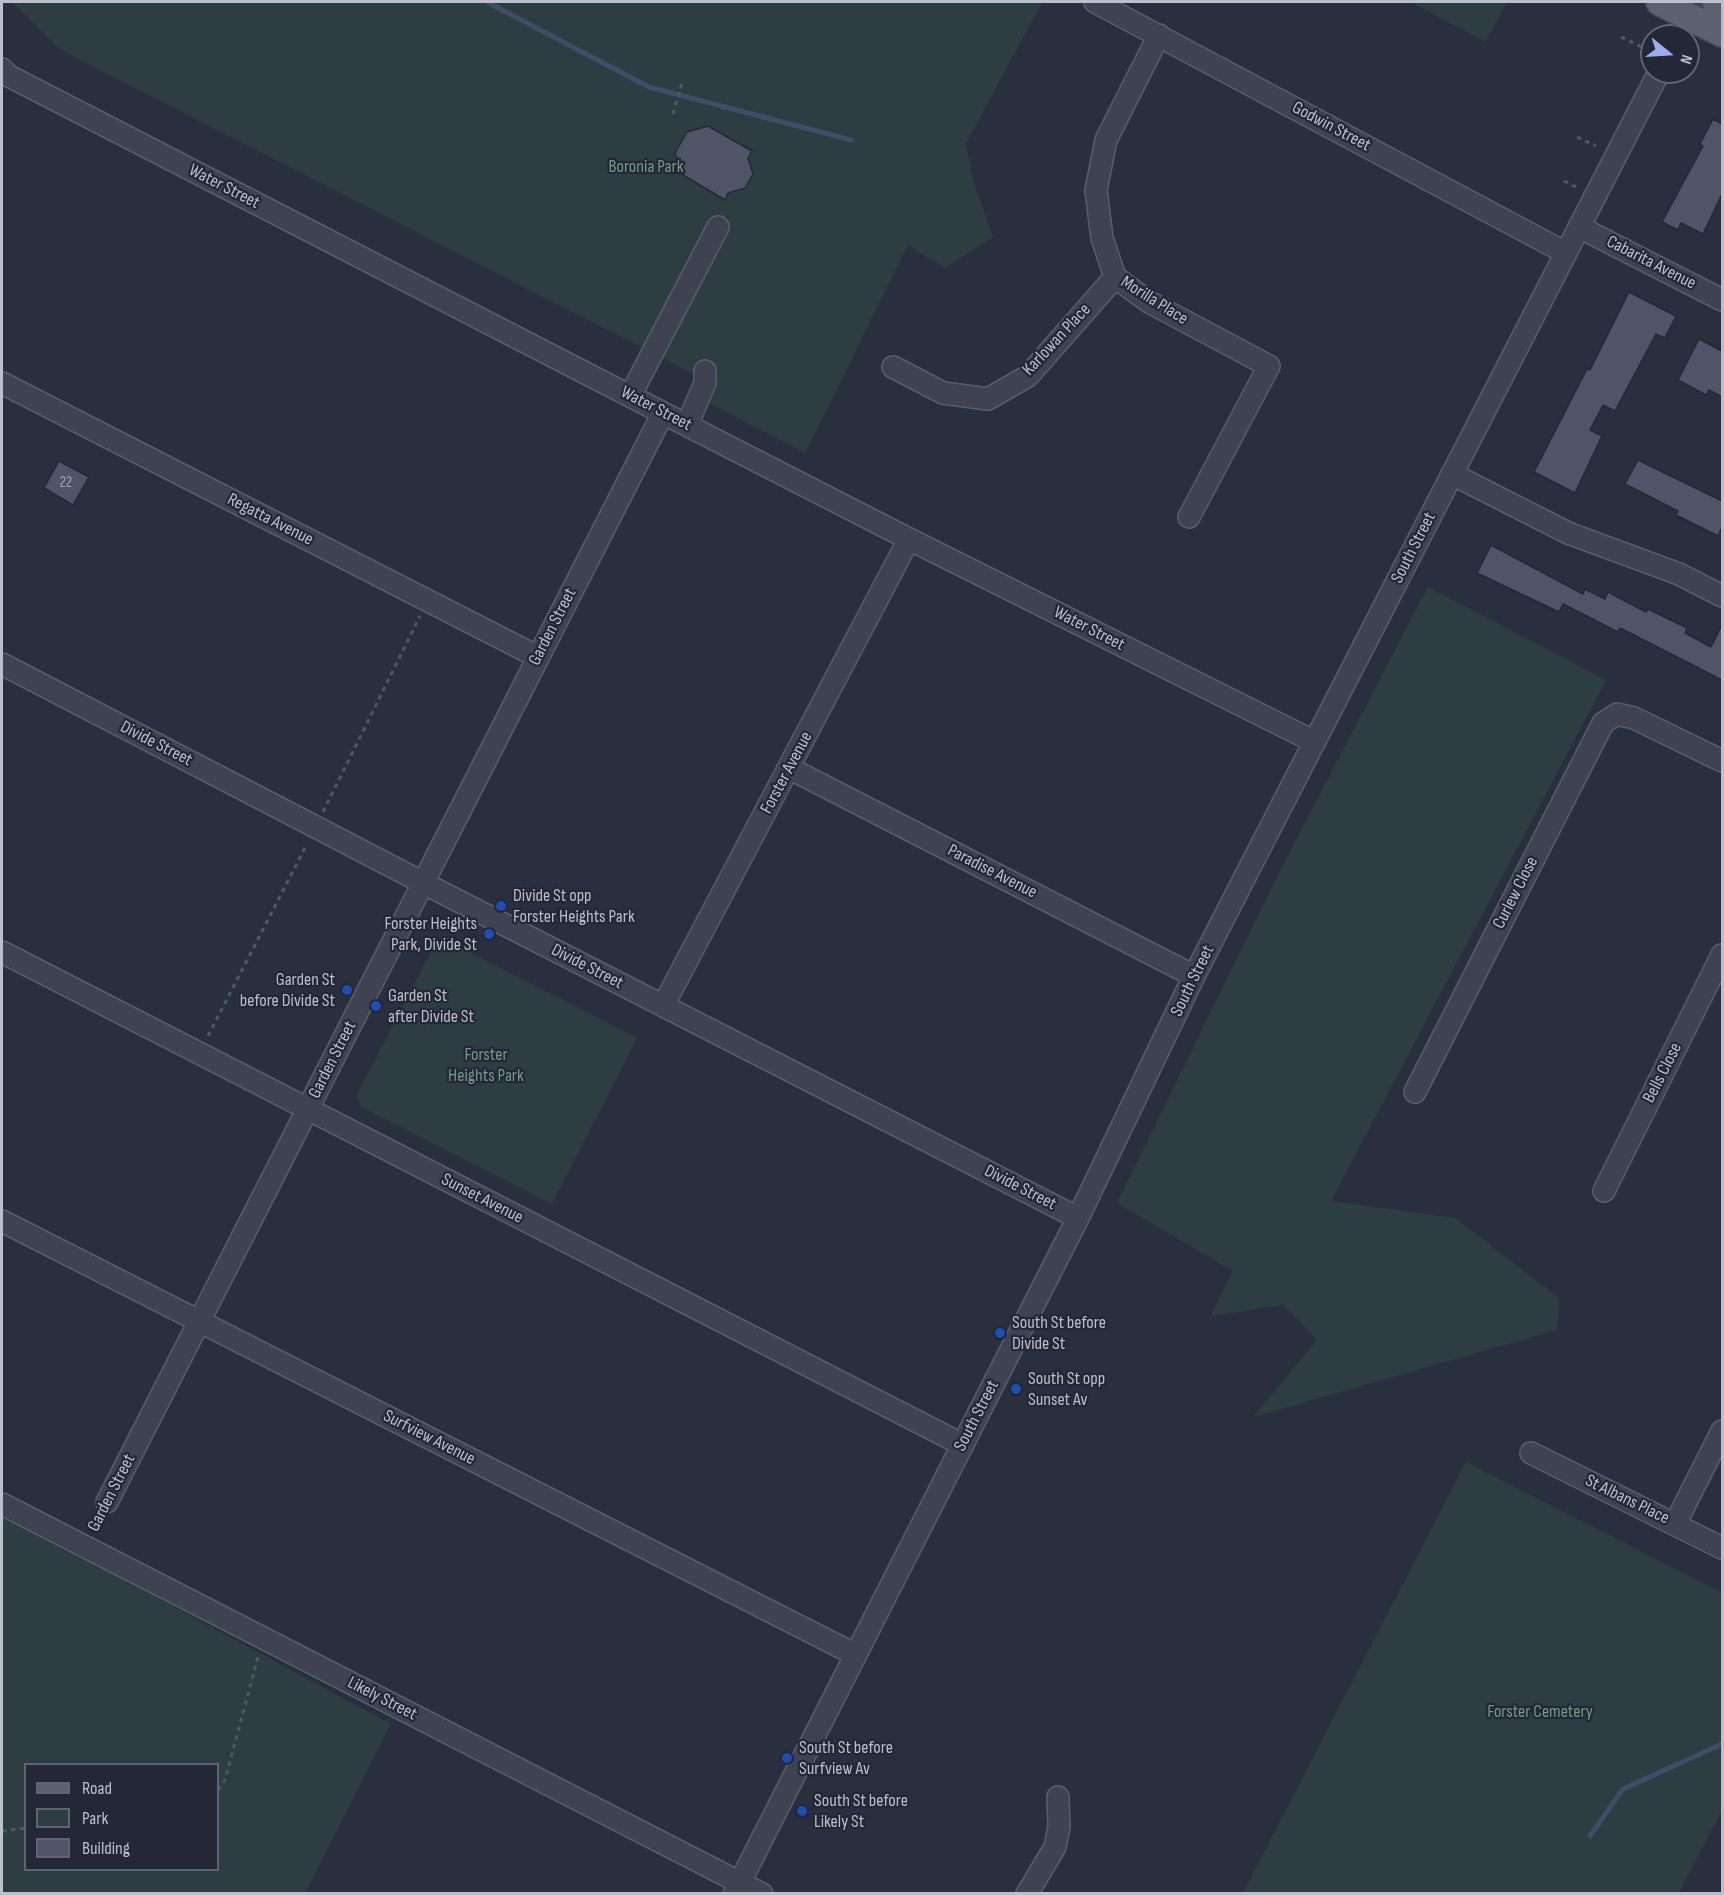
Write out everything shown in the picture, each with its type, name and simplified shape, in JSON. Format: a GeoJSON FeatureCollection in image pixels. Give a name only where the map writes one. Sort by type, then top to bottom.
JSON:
{"type":"FeatureCollection","features":[{"type":"Feature","properties":{"kind":"main road"},"geometry":{"type":"LineString","coordinates":[[1660,2],[1687,18],[1722,33]]}},
{"type":"Feature","properties":{"kind":"main road"},"geometry":{"type":"LineString","coordinates":[[1716,2],[1722,5]]}},
{"type":"Feature","properties":{"kind":"street","name":"Godwin Street"},"geometry":{"type":"LineString","coordinates":[[1095,2],[1566,253]]}},
{"type":"Feature","properties":{"kind":"street","name":"Morilla Place"},"geometry":{"type":"LineString","coordinates":[[1160,35],[1106,140],[1096,190],[1102,238],[1115,277],[1149,302],[1269,366],[1189,517]]}},
{"type":"Feature","properties":{"kind":"street","name":"Water Street"},"geometry":{"type":"LineString","coordinates":[[4,78],[909,539],[1315,742]]}},
{"type":"Feature","properties":{"kind":"street","name":"South Street"},"geometry":{"type":"LineString","coordinates":[[737,1888],[1078,1218],[1194,976],[1653,84]]}},
{"type":"Feature","properties":{"kind":"street"},"geometry":{"type":"LineString","coordinates":[[630,396],[718,226]]}},
{"type":"Feature","properties":{"kind":"street","name":"Cabarita Avenue"},"geometry":{"type":"LineString","coordinates":[[1579,227],[1722,300]]}},
{"type":"Feature","properties":{"kind":"street","name":"Karlowan Place"},"geometry":{"type":"LineString","coordinates":[[893,367],[943,393],[988,399],[1028,376],[1115,277]]}},
{"type":"Feature","properties":{"kind":"street"},"geometry":{"type":"LineString","coordinates":[[687,425],[705,383],[705,371]]}},
{"type":"Feature","properties":{"kind":"street","name":"Regatta Avenue"},"geometry":{"type":"LineString","coordinates":[[2,383],[538,657]]}},
{"type":"Feature","properties":{"kind":"street","name":"Garden Street"},"geometry":{"type":"LineString","coordinates":[[108,1502],[663,413]]}},
{"type":"Feature","properties":{"kind":"street"},"geometry":{"type":"LineString","coordinates":[[1452,474],[1568,533],[1679,574],[1722,596]]}},
{"type":"Feature","properties":{"kind":"street","name":"Forster Avenue"},"geometry":{"type":"LineString","coordinates":[[663,1006],[909,539]]}},
{"type":"Feature","properties":{"kind":"street","name":"Divide Street"},"geometry":{"type":"LineString","coordinates":[[2,664],[423,883],[1078,1218]]}},
{"type":"Feature","properties":{"kind":"street","name":"Curlew Close"},"geometry":{"type":"LineString","coordinates":[[1415,1092],[1603,723],[1617,714],[1634,718],[1722,761]]}},
{"type":"Feature","properties":{"kind":"street","name":"Paradise Avenue"},"geometry":{"type":"LineString","coordinates":[[789,768],[1194,976]]}},
{"type":"Feature","properties":{"kind":"street","name":"Sunset Avenue"},"geometry":{"type":"LineString","coordinates":[[2,952],[963,1445]]}},
{"type":"Feature","properties":{"kind":"street","name":"Bells Close"},"geometry":{"type":"LineString","coordinates":[[1605,1191],[1722,955]]}},
{"type":"Feature","properties":{"kind":"street","name":"Surfview Avenue"},"geometry":{"type":"LineString","coordinates":[[2,1221],[856,1655]]}},
{"type":"Feature","properties":{"kind":"street"},"geometry":{"type":"LineString","coordinates":[[1675,1524],[1722,1431]]}},
{"type":"Feature","properties":{"kind":"street","name":"St Albans Place"},"geometry":{"type":"LineString","coordinates":[[1531,1453],[1722,1548]]}},
{"type":"Feature","properties":{"kind":"street","name":"Likely Street"},"geometry":{"type":"LineString","coordinates":[[2,1504],[265,1639],[737,1888],[762,1893]]}},
{"type":"Feature","properties":{"kind":"street"},"geometry":{"type":"LineString","coordinates":[[1027,1893],[1055,1847],[1059,1827],[1058,1797]]}},
{"type":"Feature","properties":{"kind":"path"},"geometry":{"type":"LineString","coordinates":[[1622,37],[1640,46]]}},
{"type":"Feature","properties":{"kind":"path"},"geometry":{"type":"LineString","coordinates":[[673,114],[682,83]]}},
{"type":"Feature","properties":{"kind":"path"},"geometry":{"type":"LineString","coordinates":[[1578,137],[1596,146]]}},
{"type":"Feature","properties":{"kind":"path"},"geometry":{"type":"LineString","coordinates":[[1564,181],[1576,187]]}},
{"type":"Feature","properties":{"kind":"path","name":"Garden Street"},"geometry":{"type":"LineString","coordinates":[[84,1546],[108,1502]]}},
{"type":"Feature","properties":{"kind":"path"},"geometry":{"type":"LineString","coordinates":[[219,1789],[225,1780],[256,1664],[265,1639]]}},
{"type":"Feature","properties":{"kind":"path"},"geometry":{"type":"LineString","coordinates":[[2,1831],[24,1828]]}},
{"type":"Feature","properties":{"kind":"green space","name":"Boronia Park"},"geometry":{"type":"Polygon","coordinates":[[[12,2],[1042,3],[966,143],[973,181],[993,237],[945,268],[908,245],[805,453],[709,403],[716,389],[715,385],[59,49],[12,2]]]}},
{"type":"Feature","properties":{"kind":"green space"},"geometry":{"type":"Polygon","coordinates":[[[1416,2],[1507,2],[1485,42],[1415,4],[1416,2]]]}},
{"type":"Feature","properties":{"kind":"green space"},"geometry":{"type":"Polygon","coordinates":[[[1428,587],[1606,680],[1331,1201],[1455,1218],[1559,1298],[1557,1330],[1253,1417],[1317,1340],[1283,1305],[1211,1316],[1233,1271],[1117,1203],[1282,867],[1428,587]]]}},
{"type":"Feature","properties":{"kind":"green space","name":"Forster Heights Park"},"geometry":{"type":"Polygon","coordinates":[[[446,940],[637,1038],[552,1204],[361,1107],[357,1095],[435,944],[446,940]]]}},
{"type":"Feature","properties":{"kind":"green space","name":"Forster Cemetery"},"geometry":{"type":"Polygon","coordinates":[[[1466,1462],[1722,1593],[1722,1810],[1679,1893],[1243,1893],[1466,1462]]]}},
{"type":"Feature","properties":{"kind":"green space"},"geometry":{"type":"Polygon","coordinates":[[[2,1514],[391,1724],[305,1893],[2,1893],[2,1514]]]}},
{"type":"Feature","properties":{"kind":"building"},"geometry":{"type":"Polygon","coordinates":[[[1713,119],[1722,124],[1722,194],[1703,234],[1681,223],[1678,230],[1662,222],[1703,146],[1700,144],[1713,119]]]}},
{"type":"Feature","properties":{"kind":"building"},"geometry":{"type":"Polygon","coordinates":[[[708,126],[752,151],[748,158],[753,174],[745,188],[728,193],[725,200],[683,175],[675,153],[687,132],[708,126]]]}},
{"type":"Feature","properties":{"kind":"building"},"geometry":{"type":"Polygon","coordinates":[[[1629,292],[1676,316],[1665,338],[1656,334],[1615,411],[1603,405],[1590,430],[1602,436],[1575,493],[1534,472],[1587,369],[1590,370],[1629,292]]]}},
{"type":"Feature","properties":{"kind":"building"},"geometry":{"type":"Polygon","coordinates":[[[1699,339],[1722,351],[1722,397],[1709,390],[1706,395],[1678,380],[1699,339]]]}},
{"type":"Feature","properties":{"kind":"building"},"geometry":{"type":"Polygon","coordinates":[[[1638,460],[1722,501],[1722,527],[1718,536],[1676,515],[1678,511],[1625,484],[1638,460]]]}},
{"type":"Feature","properties":{"kind":"building"},"geometry":{"type":"Polygon","coordinates":[[[59,461],[89,477],[73,505],[44,488],[59,461]]]}},
{"type":"Feature","properties":{"kind":"building"},"geometry":{"type":"Polygon","coordinates":[[[1491,545],[1583,594],[1585,589],[1605,599],[1608,592],[1646,612],[1648,609],[1687,628],[1685,633],[1711,647],[1722,625],[1722,680],[1620,628],[1618,632],[1563,604],[1559,612],[1477,573],[1491,545]]]}},
{"type":"Feature","properties":{"kind":"waterway"},"geometry":{"type":"LineString","coordinates":[[487,2],[649,87],[851,140]]}},
{"type":"Feature","properties":{"kind":"waterway"},"geometry":{"type":"LineString","coordinates":[[1590,1836],[1623,1789],[1722,1744]]}},
{"type":"Feature","properties":{"kind":"place","name":"Divide St opp Forster Heights Park"},"geometry":{"type":"Point","coordinates":[501,906]}},
{"type":"Feature","properties":{"kind":"place","name":"Forster Heights Park, Divide St"},"geometry":{"type":"Point","coordinates":[489,934]}},
{"type":"Feature","properties":{"kind":"place","name":"Garden St before Divide St"},"geometry":{"type":"Point","coordinates":[347,990]}},
{"type":"Feature","properties":{"kind":"place","name":"Garden St after Divide St"},"geometry":{"type":"Point","coordinates":[376,1006]}},
{"type":"Feature","properties":{"kind":"place","name":"South St before Divide St"},"geometry":{"type":"Point","coordinates":[1000,1333]}},
{"type":"Feature","properties":{"kind":"place","name":"South St opp Sunset Av"},"geometry":{"type":"Point","coordinates":[1016,1389]}},
{"type":"Feature","properties":{"kind":"place","name":"South St before Surfview Av"},"geometry":{"type":"Point","coordinates":[787,1758]}},
{"type":"Feature","properties":{"kind":"place","name":"South St before Likely St"},"geometry":{"type":"Point","coordinates":[802,1811]}}]}
